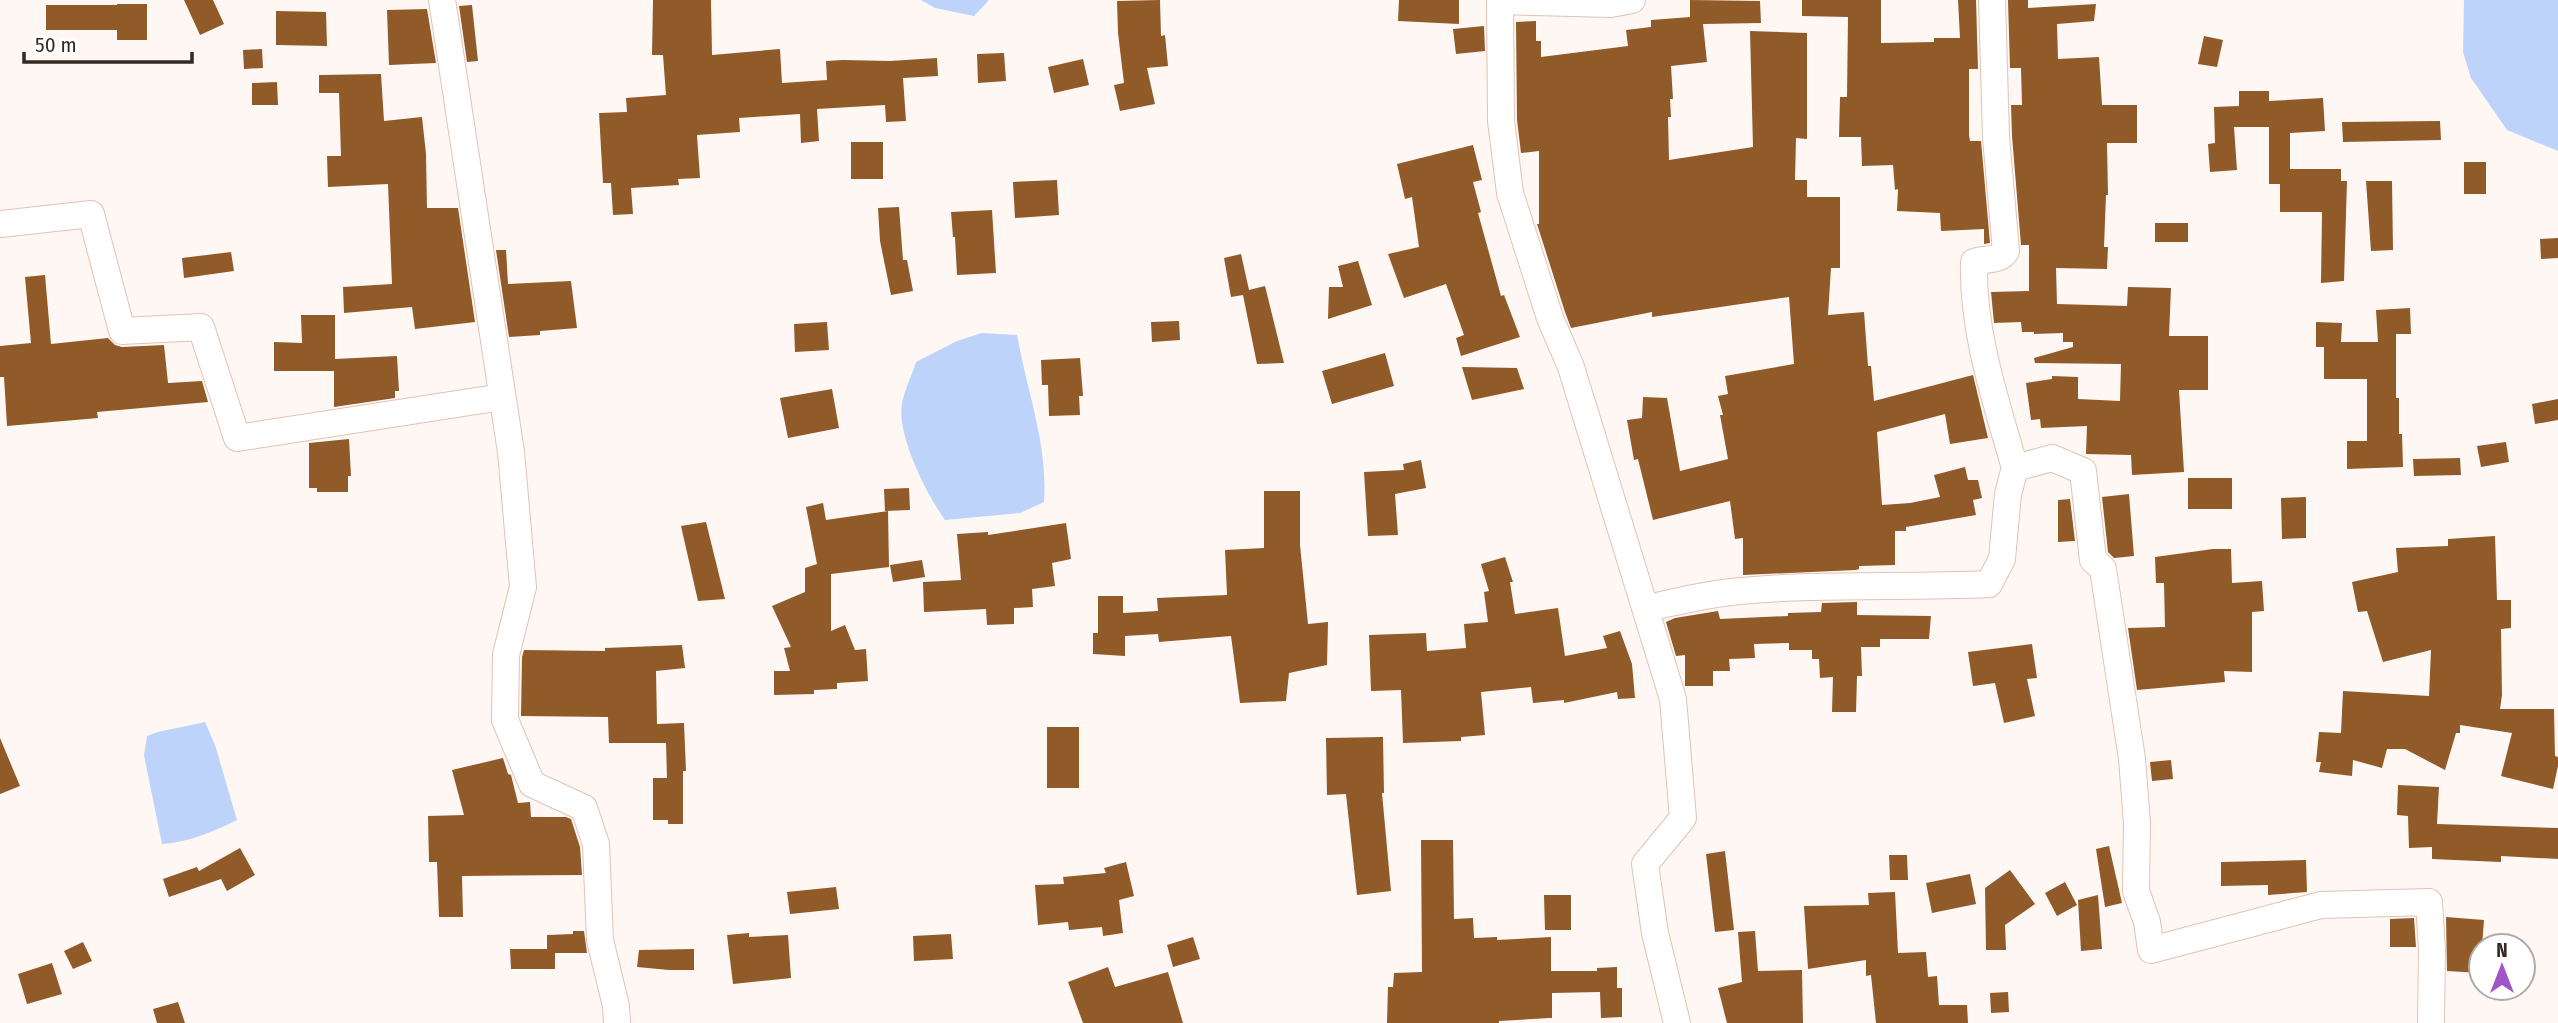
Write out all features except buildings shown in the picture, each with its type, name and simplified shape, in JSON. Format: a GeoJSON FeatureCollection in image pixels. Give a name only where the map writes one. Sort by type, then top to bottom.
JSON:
{"type":"FeatureCollection","features":[{"type":"Feature","properties":{"kind":"street"},"geometry":{"type":"LineString","coordinates":[[442,0],[511,452],[523,587],[506,655],[505,720],[532,784],[584,807],[596,844],[600,940],[616,1006],[617,1023]]}},
{"type":"Feature","properties":{"kind":"street"},"geometry":{"type":"LineString","coordinates":[[1632,0],[1611,4],[1500,0],[1501,121],[1510,193],[1550,318],[1571,367],[1673,699],[1683,818],[1645,864],[1655,933],[1677,1023]]}},
{"type":"Feature","properties":{"kind":"street"},"geometry":{"type":"LineString","coordinates":[[1647,608],[1730,592],[1989,584],[2003,559],[2008,494],[2015,468],[1982,349],[1973,278],[1974,262],[1998,258],[2006,251],[1993,72],[1992,0]]}},
{"type":"Feature","properties":{"kind":"street"},"geometry":{"type":"LineString","coordinates":[[0,224],[91,214],[122,331],[201,327],[237,438],[502,397]]}},
{"type":"Feature","properties":{"kind":"street"},"geometry":{"type":"LineString","coordinates":[[2015,468],[2052,458],[2083,471],[2093,560],[2102,569],[2132,759],[2137,823],[2136,891],[2147,922],[2151,950],[2321,905],[2429,902],[2432,951],[2431,1023]]}},
{"type":"Feature","properties":{"kind":"water"},"geometry":{"type":"Polygon","coordinates":[[[921,0],[989,0],[974,16],[935,8],[921,0]]]}},
{"type":"Feature","properties":{"kind":"water"},"geometry":{"type":"Polygon","coordinates":[[[2464,0],[2558,0],[2558,151],[2507,130],[2471,78],[2463,52],[2464,0]]]}},
{"type":"Feature","properties":{"kind":"water"},"geometry":{"type":"Polygon","coordinates":[[[982,333],[1017,335],[1040,439],[1044,502],[1020,513],[945,520],[914,464],[901,416],[902,403],[916,362],[957,341],[982,333]]]}},
{"type":"Feature","properties":{"kind":"water"},"geometry":{"type":"Polygon","coordinates":[[[205,722],[215,745],[237,820],[191,839],[162,844],[144,755],[147,736],[205,722]]]}}]}
